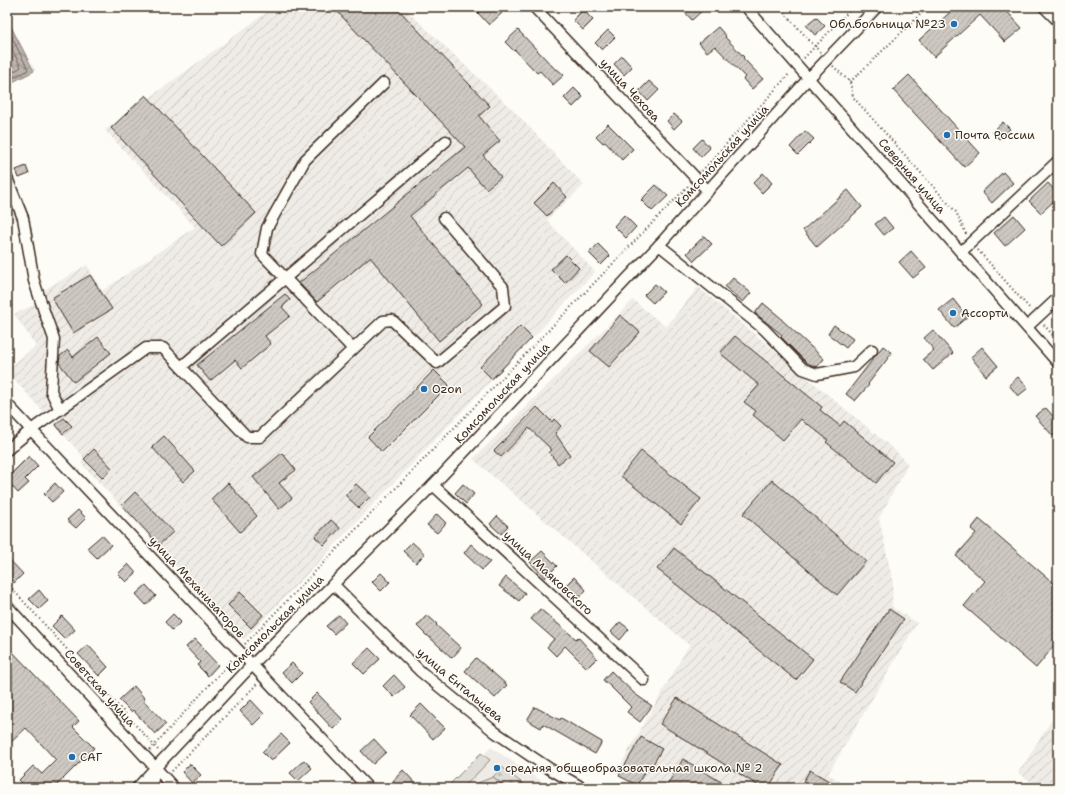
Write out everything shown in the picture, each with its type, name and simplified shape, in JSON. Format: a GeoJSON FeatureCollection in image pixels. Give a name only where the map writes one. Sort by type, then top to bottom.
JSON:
{"type":"FeatureCollection","features":[{"type":"Feature","properties":{"kind":"street","name":"улица Чехова"},"geometry":{"type":"LineString","coordinates":[[534,7],[708,191]]}},
{"type":"Feature","properties":{"kind":"street","name":"Северная улица"},"geometry":{"type":"LineString","coordinates":[[746,7],[1058,362]]}},
{"type":"Feature","properties":{"kind":"street","name":"Комсомольская улица"},"geometry":{"type":"LineString","coordinates":[[137,788],[252,665],[434,485],[659,245],[808,79],[877,7]]}},
{"type":"Feature","properties":{"kind":"street"},"geometry":{"type":"LineString","coordinates":[[1044,7],[1058,21]]}},
{"type":"Feature","properties":{"kind":"street"},"geometry":{"type":"LineString","coordinates":[[353,349],[262,254],[267,228],[305,160],[384,83]]}},
{"type":"Feature","properties":{"kind":"street"},"geometry":{"type":"LineString","coordinates":[[181,367],[446,141]]}},
{"type":"Feature","properties":{"kind":"street"},"geometry":{"type":"LineString","coordinates":[[960,252],[1058,161]]}},
{"type":"Feature","properties":{"kind":"street"},"geometry":{"type":"LineString","coordinates":[[7,178],[23,218],[34,281],[54,340],[51,391],[60,410]]}},
{"type":"Feature","properties":{"kind":"street"},"geometry":{"type":"LineString","coordinates":[[7,450],[31,430],[146,348],[163,348],[247,437],[260,437],[383,321],[392,320],[437,363],[505,306],[503,287],[444,218]]}},
{"type":"Feature","properties":{"kind":"street"},"geometry":{"type":"LineString","coordinates":[[659,245],[764,329],[803,369],[817,374],[854,367],[872,350]]}},
{"type":"Feature","properties":{"kind":"street"},"geometry":{"type":"LineString","coordinates":[[1027,327],[1058,298]]}},
{"type":"Feature","properties":{"kind":"street","name":"улица Механизаторов"},"geometry":{"type":"LineString","coordinates":[[7,404],[368,788]]}},
{"type":"Feature","properties":{"kind":"street","name":"улица Маяковского"},"geometry":{"type":"LineString","coordinates":[[434,485],[644,680]]}},
{"type":"Feature","properties":{"kind":"street","name":"улица Ентальцева"},"geometry":{"type":"LineString","coordinates":[[334,584],[420,671],[495,732],[550,769],[584,788]]}},
{"type":"Feature","properties":{"kind":"street","name":"Советская улица"},"geometry":{"type":"LineString","coordinates":[[7,606],[174,788]]}},
{"type":"Feature","properties":{"kind":"street"},"geometry":{"type":"LineString","coordinates":[[151,788],[155,768]]}},
{"type":"Feature","properties":{"kind":"path"},"geometry":{"type":"LineString","coordinates":[[779,7],[826,60],[850,82],[853,97],[956,212],[968,239],[1058,341]]}},
{"type":"Feature","properties":{"kind":"path"},"geometry":{"type":"LineString","coordinates":[[145,756],[239,651],[696,178],[797,65],[853,7]]}},
{"type":"Feature","properties":{"kind":"path"},"geometry":{"type":"LineString","coordinates":[[850,82],[928,7]]}},
{"type":"Feature","properties":{"kind":"path"},"geometry":{"type":"LineString","coordinates":[[7,584],[165,757]]}},
{"type":"Feature","properties":{"kind":"path"},"geometry":{"type":"LineString","coordinates":[[165,778],[264,678]]}},
{"type":"Feature","properties":{"kind":"shaded area"},"geometry":{"type":"Polygon","coordinates":[[[274,7],[403,7],[514,111],[584,185],[547,220],[595,272],[244,640],[81,463],[84,458],[7,371],[7,369],[36,346],[14,314],[46,299],[42,291],[87,265],[102,291],[195,227],[105,130],[274,7]]]}},
{"type":"Feature","properties":{"kind":"shaded area"},"geometry":{"type":"Polygon","coordinates":[[[698,287],[897,452],[908,465],[879,518],[893,583],[892,607],[917,623],[828,774],[850,788],[641,788],[616,773],[689,645],[473,459],[633,300],[666,327],[698,287]]]}},
{"type":"Feature","properties":{"kind":"shaded area"},"geometry":{"type":"Polygon","coordinates":[[[1058,710],[1058,788],[1039,788],[1018,773],[1058,710]]]}},
{"type":"Feature","properties":{"kind":"shaded area","name":"средняя общеобразовательная школа № 2"},"geometry":{"type":"Polygon","coordinates":[[[491,747],[552,788],[451,788],[491,747]]]}},
{"type":"Feature","properties":{"kind":"green space"},"geometry":{"type":"Polygon","coordinates":[[[481,753],[490,760],[463,788],[446,788],[481,753]]]}},
{"type":"Feature","properties":{"kind":"green space"},"geometry":{"type":"Polygon","coordinates":[[[502,767],[528,788],[507,788],[493,777],[502,767]]]}},
{"type":"Feature","properties":{"kind":"green space"},"geometry":{"type":"Polygon","coordinates":[[[493,777],[507,788],[465,788],[493,777]]]}},
{"type":"Feature","properties":{"kind":"water"},"geometry":{"type":"Polygon","coordinates":[[[7,19],[34,71],[7,85],[7,19]]]}},
{"type":"Feature","properties":{"kind":"building"},"geometry":{"type":"Polygon","coordinates":[[[333,7],[396,7],[490,106],[479,116],[500,141],[483,155],[501,177],[486,189],[468,168],[410,216],[483,304],[439,341],[370,257],[317,302],[299,283],[465,147],[333,7]]]}},
{"type":"Feature","properties":{"kind":"building"},"geometry":{"type":"Polygon","coordinates":[[[484,7],[496,7],[502,13],[489,25],[478,13],[484,7]]]}},
{"type":"Feature","properties":{"kind":"building"},"geometry":{"type":"Polygon","coordinates":[[[680,7],[706,7],[692,20],[680,7]]]}},
{"type":"Feature","properties":{"kind":"building","name":"Обл.больница №23"},"geometry":{"type":"Polygon","coordinates":[[[956,7],[1003,7],[1022,28],[1005,42],[980,15],[934,57],[919,40],[956,7]]]}},
{"type":"Feature","properties":{"kind":"building"},"geometry":{"type":"Polygon","coordinates":[[[583,10],[593,20],[583,30],[573,20],[583,10]]]}},
{"type":"Feature","properties":{"kind":"building"},"geometry":{"type":"Polygon","coordinates":[[[816,17],[825,26],[815,35],[806,25],[816,17]]]}},
{"type":"Feature","properties":{"kind":"building"},"geometry":{"type":"Polygon","coordinates":[[[718,27],[726,36],[725,37],[744,57],[743,58],[763,79],[752,89],[743,79],[745,77],[715,46],[707,52],[699,43],[718,27]]]}},
{"type":"Feature","properties":{"kind":"building"},"geometry":{"type":"Polygon","coordinates":[[[518,30],[556,70],[557,69],[564,75],[553,85],[540,71],[537,73],[515,50],[514,51],[505,42],[518,30]]]}},
{"type":"Feature","properties":{"kind":"building"},"geometry":{"type":"Polygon","coordinates":[[[608,30],[615,37],[602,50],[595,43],[608,30]]]}},
{"type":"Feature","properties":{"kind":"building"},"geometry":{"type":"Polygon","coordinates":[[[622,56],[632,67],[624,75],[614,64],[622,56]]]}},
{"type":"Feature","properties":{"kind":"building"},"geometry":{"type":"Polygon","coordinates":[[[909,75],[980,153],[964,167],[893,90],[909,75]]]}},
{"type":"Feature","properties":{"kind":"building"},"geometry":{"type":"Polygon","coordinates":[[[649,81],[659,90],[648,101],[639,91],[649,81]]]}},
{"type":"Feature","properties":{"kind":"building"},"geometry":{"type":"Polygon","coordinates":[[[574,88],[583,97],[573,107],[564,98],[574,88]]]}},
{"type":"Feature","properties":{"kind":"building"},"geometry":{"type":"Polygon","coordinates":[[[146,95],[256,213],[221,246],[111,128],[146,95]]]}},
{"type":"Feature","properties":{"kind":"building"},"geometry":{"type":"Polygon","coordinates":[[[674,114],[682,121],[674,129],[667,121],[674,114]]]}},
{"type":"Feature","properties":{"kind":"building"},"geometry":{"type":"Polygon","coordinates":[[[1003,122],[1010,129],[999,139],[992,132],[1003,122]]]}},
{"type":"Feature","properties":{"kind":"building"},"geometry":{"type":"Polygon","coordinates":[[[608,124],[633,149],[622,160],[605,142],[603,143],[596,136],[608,124]]]}},
{"type":"Feature","properties":{"kind":"building"},"geometry":{"type":"Polygon","coordinates":[[[805,131],[814,139],[798,155],[790,147],[805,131]]]}},
{"type":"Feature","properties":{"kind":"building"},"geometry":{"type":"Polygon","coordinates":[[[702,139],[710,148],[701,157],[693,148],[702,139]]]}},
{"type":"Feature","properties":{"kind":"building"},"geometry":{"type":"Polygon","coordinates":[[[26,166],[29,174],[19,178],[16,170],[26,166]]]}},
{"type":"Feature","properties":{"kind":"building"},"geometry":{"type":"Polygon","coordinates":[[[1003,172],[1013,183],[992,203],[982,192],[1003,172]]]}},
{"type":"Feature","properties":{"kind":"building"},"geometry":{"type":"Polygon","coordinates":[[[763,173],[772,183],[762,193],[753,183],[763,173]]]}},
{"type":"Feature","properties":{"kind":"building"},"geometry":{"type":"Polygon","coordinates":[[[554,183],[567,197],[547,216],[534,203],[554,183]]]}},
{"type":"Feature","properties":{"kind":"building"},"geometry":{"type":"Polygon","coordinates":[[[1048,183],[1058,194],[1058,197],[1041,213],[1029,201],[1048,183]]]}},
{"type":"Feature","properties":{"kind":"building"},"geometry":{"type":"Polygon","coordinates":[[[656,185],[668,196],[652,211],[641,200],[656,185]]]}},
{"type":"Feature","properties":{"kind":"building"},"geometry":{"type":"Polygon","coordinates":[[[848,190],[862,207],[817,247],[803,230],[848,190]]]}},
{"type":"Feature","properties":{"kind":"building"},"geometry":{"type":"Polygon","coordinates":[[[624,215],[636,227],[626,238],[614,226],[624,215]]]}},
{"type":"Feature","properties":{"kind":"building"},"geometry":{"type":"Polygon","coordinates":[[[1014,215],[1025,228],[1005,246],[994,233],[1014,215]]]}},
{"type":"Feature","properties":{"kind":"building"},"geometry":{"type":"Polygon","coordinates":[[[884,217],[893,228],[884,235],[875,224],[884,217]]]}},
{"type":"Feature","properties":{"kind":"building"},"geometry":{"type":"Polygon","coordinates":[[[704,236],[712,244],[694,261],[687,253],[704,236]]]}},
{"type":"Feature","properties":{"kind":"building"},"geometry":{"type":"Polygon","coordinates":[[[598,244],[610,256],[601,265],[589,253],[598,244]]]}},
{"type":"Feature","properties":{"kind":"building"},"geometry":{"type":"Polygon","coordinates":[[[911,251],[926,268],[913,278],[899,262],[911,251]]]}},
{"type":"Feature","properties":{"kind":"building"},"geometry":{"type":"Polygon","coordinates":[[[566,255],[579,268],[565,283],[551,269],[566,255]]]}},
{"type":"Feature","properties":{"kind":"building"},"geometry":{"type":"Polygon","coordinates":[[[90,275],[112,309],[73,333],[52,298],[90,275]]]}},
{"type":"Feature","properties":{"kind":"building"},"geometry":{"type":"Polygon","coordinates":[[[733,278],[751,293],[743,302],[725,287],[733,278]]]}},
{"type":"Feature","properties":{"kind":"building"},"geometry":{"type":"Polygon","coordinates":[[[655,284],[664,292],[653,303],[644,295],[655,284]]]}},
{"type":"Feature","properties":{"kind":"building"},"geometry":{"type":"Polygon","coordinates":[[[285,294],[290,300],[282,307],[290,316],[265,336],[271,344],[242,368],[235,360],[210,381],[197,365],[285,294]]]}},
{"type":"Feature","properties":{"kind":"building","name":"Ассорти"},"geometry":{"type":"Polygon","coordinates":[[[953,299],[967,317],[954,328],[939,310],[953,299]]]}},
{"type":"Feature","properties":{"kind":"building"},"geometry":{"type":"Polygon","coordinates":[[[763,303],[824,359],[817,367],[807,363],[781,337],[782,335],[755,313],[763,303]]]}},
{"type":"Feature","properties":{"kind":"building"},"geometry":{"type":"Polygon","coordinates":[[[620,315],[640,332],[609,367],[590,351],[620,315]]]}},
{"type":"Feature","properties":{"kind":"building"},"geometry":{"type":"Polygon","coordinates":[[[834,325],[853,339],[846,348],[828,334],[834,325]]]}},
{"type":"Feature","properties":{"kind":"building"},"geometry":{"type":"Polygon","coordinates":[[[520,326],[532,338],[492,379],[480,367],[520,326]]]}},
{"type":"Feature","properties":{"kind":"building"},"geometry":{"type":"Polygon","coordinates":[[[933,330],[953,353],[933,370],[923,359],[934,350],[924,338],[933,330]]]}},
{"type":"Feature","properties":{"kind":"building"},"geometry":{"type":"Polygon","coordinates":[[[735,336],[822,407],[820,410],[840,426],[844,421],[893,462],[876,483],[826,442],[828,440],[801,419],[783,440],[753,415],[756,411],[744,402],[759,385],[720,353],[735,336]]]}},
{"type":"Feature","properties":{"kind":"building"},"geometry":{"type":"Polygon","coordinates":[[[98,337],[111,353],[74,382],[59,363],[60,356],[68,350],[73,357],[98,337]]]}},
{"type":"Feature","properties":{"kind":"building"},"geometry":{"type":"Polygon","coordinates":[[[883,346],[892,353],[868,384],[869,385],[855,401],[846,394],[883,346]]]}},
{"type":"Feature","properties":{"kind":"building"},"geometry":{"type":"Polygon","coordinates":[[[982,347],[998,366],[986,376],[971,357],[982,347]]]}},
{"type":"Feature","properties":{"kind":"building"},"geometry":{"type":"Polygon","coordinates":[[[434,370],[449,385],[382,452],[368,437],[434,370]]]}},
{"type":"Feature","properties":{"kind":"building"},"geometry":{"type":"Polygon","coordinates":[[[1018,377],[1028,388],[1018,396],[1009,385],[1018,377]]]}},
{"type":"Feature","properties":{"kind":"building"},"geometry":{"type":"Polygon","coordinates":[[[537,407],[552,422],[554,419],[561,426],[555,433],[570,455],[558,464],[549,452],[552,450],[529,428],[501,457],[494,451],[537,407]]]}},
{"type":"Feature","properties":{"kind":"building"},"geometry":{"type":"Polygon","coordinates":[[[1046,408],[1058,422],[1058,432],[1053,436],[1035,416],[1046,408]]]}},
{"type":"Feature","properties":{"kind":"building"},"geometry":{"type":"Polygon","coordinates":[[[64,418],[72,426],[63,434],[56,425],[64,418]]]}},
{"type":"Feature","properties":{"kind":"building"},"geometry":{"type":"Polygon","coordinates":[[[164,436],[195,471],[183,482],[152,447],[164,436]]]}},
{"type":"Feature","properties":{"kind":"building"},"geometry":{"type":"Polygon","coordinates":[[[94,449],[112,468],[103,478],[84,459],[94,449]]]}},
{"type":"Feature","properties":{"kind":"building"},"geometry":{"type":"Polygon","coordinates":[[[641,451],[701,499],[681,524],[621,476],[641,451]]]}},
{"type":"Feature","properties":{"kind":"building"},"geometry":{"type":"Polygon","coordinates":[[[282,453],[296,470],[279,483],[292,498],[279,509],[253,477],[282,453]]]}},
{"type":"Feature","properties":{"kind":"building"},"geometry":{"type":"Polygon","coordinates":[[[29,456],[38,466],[25,479],[29,483],[18,493],[7,481],[7,478],[29,456]]]}},
{"type":"Feature","properties":{"kind":"building"},"geometry":{"type":"Polygon","coordinates":[[[772,480],[866,561],[837,595],[743,514],[772,480]]]}},
{"type":"Feature","properties":{"kind":"building"},"geometry":{"type":"Polygon","coordinates":[[[55,483],[63,492],[52,502],[44,494],[55,483]]]}},
{"type":"Feature","properties":{"kind":"building"},"geometry":{"type":"Polygon","coordinates":[[[228,483],[257,516],[240,532],[211,499],[228,483]]]}},
{"type":"Feature","properties":{"kind":"building"},"geometry":{"type":"Polygon","coordinates":[[[356,484],[370,497],[359,508],[345,495],[356,484]]]}},
{"type":"Feature","properties":{"kind":"building"},"geometry":{"type":"Polygon","coordinates":[[[463,484],[474,494],[466,504],[455,493],[463,484]]]}},
{"type":"Feature","properties":{"kind":"building"},"geometry":{"type":"Polygon","coordinates":[[[135,492],[173,532],[159,545],[122,505],[135,492]]]}},
{"type":"Feature","properties":{"kind":"building"},"geometry":{"type":"Polygon","coordinates":[[[78,510],[86,518],[76,528],[67,520],[78,510]]]}},
{"type":"Feature","properties":{"kind":"building"},"geometry":{"type":"Polygon","coordinates":[[[437,514],[446,523],[437,533],[427,525],[437,514]]]}},
{"type":"Feature","properties":{"kind":"building"},"geometry":{"type":"Polygon","coordinates":[[[497,516],[508,526],[501,534],[490,524],[497,516]]]}},
{"type":"Feature","properties":{"kind":"building"},"geometry":{"type":"Polygon","coordinates":[[[979,519],[1058,587],[1058,641],[1036,668],[964,606],[985,581],[956,556],[976,533],[971,529],[979,519]]]}},
{"type":"Feature","properties":{"kind":"building"},"geometry":{"type":"Polygon","coordinates":[[[331,520],[340,528],[324,545],[315,537],[331,520]]]}},
{"type":"Feature","properties":{"kind":"building"},"geometry":{"type":"Polygon","coordinates":[[[102,535],[111,545],[97,558],[87,548],[102,535]]]}},
{"type":"Feature","properties":{"kind":"building"},"geometry":{"type":"Polygon","coordinates":[[[412,542],[425,554],[416,563],[403,551],[412,542]]]}},
{"type":"Feature","properties":{"kind":"building"},"geometry":{"type":"Polygon","coordinates":[[[471,544],[490,562],[482,570],[464,553],[471,544]]]}},
{"type":"Feature","properties":{"kind":"building"},"geometry":{"type":"Polygon","coordinates":[[[674,548],[813,659],[796,680],[657,569],[674,548]]]}},
{"type":"Feature","properties":{"kind":"building"},"geometry":{"type":"Polygon","coordinates":[[[542,551],[557,566],[545,578],[530,562],[542,551]]]}},
{"type":"Feature","properties":{"kind":"building"},"geometry":{"type":"Polygon","coordinates":[[[7,557],[23,574],[14,583],[7,575],[7,557]]]}},
{"type":"Feature","properties":{"kind":"building"},"geometry":{"type":"Polygon","coordinates":[[[128,564],[136,573],[126,582],[118,574],[128,564]]]}},
{"type":"Feature","properties":{"kind":"building"},"geometry":{"type":"Polygon","coordinates":[[[381,573],[390,582],[381,591],[372,582],[381,573]]]}},
{"type":"Feature","properties":{"kind":"building"},"geometry":{"type":"Polygon","coordinates":[[[506,577],[525,593],[519,601],[499,586],[506,577]]]}},
{"type":"Feature","properties":{"kind":"building"},"geometry":{"type":"Polygon","coordinates":[[[574,577],[586,590],[576,601],[563,588],[574,577]]]}},
{"type":"Feature","properties":{"kind":"building"},"geometry":{"type":"Polygon","coordinates":[[[146,585],[156,596],[146,605],[136,594],[146,585]]]}},
{"type":"Feature","properties":{"kind":"building"},"geometry":{"type":"Polygon","coordinates":[[[39,590],[48,601],[39,609],[29,599],[39,590]]]}},
{"type":"Feature","properties":{"kind":"building"},"geometry":{"type":"Polygon","coordinates":[[[240,592],[263,615],[251,628],[228,605],[240,592]]]}},
{"type":"Feature","properties":{"kind":"building"},"geometry":{"type":"Polygon","coordinates":[[[540,609],[576,639],[578,637],[597,658],[587,668],[565,646],[556,656],[547,647],[554,639],[531,619],[540,609]]]}},
{"type":"Feature","properties":{"kind":"building"},"geometry":{"type":"Polygon","coordinates":[[[889,609],[904,619],[855,692],[840,682],[889,609]]]}},
{"type":"Feature","properties":{"kind":"building"},"geometry":{"type":"Polygon","coordinates":[[[173,614],[181,622],[172,630],[165,622],[173,614]]]}},
{"type":"Feature","properties":{"kind":"building"},"geometry":{"type":"Polygon","coordinates":[[[339,615],[346,623],[334,634],[326,626],[339,615]]]}},
{"type":"Feature","properties":{"kind":"building"},"geometry":{"type":"Polygon","coordinates":[[[427,615],[461,648],[452,658],[417,626],[427,615]]]}},
{"type":"Feature","properties":{"kind":"building"},"geometry":{"type":"Polygon","coordinates":[[[62,616],[75,630],[65,639],[52,626],[62,616]]]}},
{"type":"Feature","properties":{"kind":"building"},"geometry":{"type":"Polygon","coordinates":[[[620,622],[629,629],[620,640],[611,632],[620,622]]]}},
{"type":"Feature","properties":{"kind":"building"},"geometry":{"type":"Polygon","coordinates":[[[195,639],[218,665],[208,676],[197,665],[200,662],[186,647],[195,639]]]}},
{"type":"Feature","properties":{"kind":"building"},"geometry":{"type":"Polygon","coordinates":[[[88,645],[108,667],[99,676],[78,654],[88,645]]]}},
{"type":"Feature","properties":{"kind":"building"},"geometry":{"type":"Polygon","coordinates":[[[7,646],[79,721],[73,727],[94,748],[54,788],[27,788],[19,780],[33,766],[42,774],[56,760],[26,728],[7,746],[7,646]]]}},
{"type":"Feature","properties":{"kind":"building"},"geometry":{"type":"Polygon","coordinates":[[[369,648],[380,659],[364,674],[353,663],[369,648]]]}},
{"type":"Feature","properties":{"kind":"building"},"geometry":{"type":"Polygon","coordinates":[[[476,658],[507,685],[495,698],[465,671],[476,658]]]}},
{"type":"Feature","properties":{"kind":"building"},"geometry":{"type":"Polygon","coordinates":[[[292,663],[302,673],[292,683],[282,672],[292,663]]]}},
{"type":"Feature","properties":{"kind":"building"},"geometry":{"type":"Polygon","coordinates":[[[611,671],[635,694],[652,706],[640,722],[627,712],[631,707],[603,680],[611,671]]]}},
{"type":"Feature","properties":{"kind":"building"},"geometry":{"type":"Polygon","coordinates":[[[394,675],[405,687],[394,697],[383,686],[394,675]]]}},
{"type":"Feature","properties":{"kind":"building"},"geometry":{"type":"Polygon","coordinates":[[[134,686],[145,699],[143,700],[166,724],[155,734],[133,710],[131,712],[119,700],[134,686]]]}},
{"type":"Feature","properties":{"kind":"building"},"geometry":{"type":"Polygon","coordinates":[[[317,693],[343,720],[333,729],[308,702],[317,693]]]}},
{"type":"Feature","properties":{"kind":"building"},"geometry":{"type":"Polygon","coordinates":[[[677,698],[783,765],[768,788],[762,788],[660,724],[677,698]]]}},
{"type":"Feature","properties":{"kind":"building"},"geometry":{"type":"Polygon","coordinates":[[[251,700],[264,714],[253,725],[240,711],[251,700]]]}},
{"type":"Feature","properties":{"kind":"building"},"geometry":{"type":"Polygon","coordinates":[[[421,704],[445,728],[433,739],[410,715],[421,704]]]}},
{"type":"Feature","properties":{"kind":"building"},"geometry":{"type":"Polygon","coordinates":[[[535,707],[560,720],[561,718],[602,742],[595,754],[543,724],[541,728],[527,720],[535,707]]]}},
{"type":"Feature","properties":{"kind":"building"},"geometry":{"type":"Polygon","coordinates":[[[281,734],[290,743],[271,761],[262,752],[281,734]]]}},
{"type":"Feature","properties":{"kind":"building"},"geometry":{"type":"Polygon","coordinates":[[[641,737],[662,749],[649,771],[646,769],[637,785],[619,776],[641,737]]]}},
{"type":"Feature","properties":{"kind":"building"},"geometry":{"type":"Polygon","coordinates":[[[374,739],[386,752],[373,764],[361,751],[374,739]]]}},
{"type":"Feature","properties":{"kind":"building"},"geometry":{"type":"Polygon","coordinates":[[[683,759],[731,788],[672,788],[667,785],[683,759]]]}},
{"type":"Feature","properties":{"kind":"building"},"geometry":{"type":"Polygon","coordinates":[[[304,760],[312,768],[298,781],[290,773],[304,760]]]}},
{"type":"Feature","properties":{"kind":"building"},"geometry":{"type":"Polygon","coordinates":[[[190,764],[201,775],[192,783],[182,772],[190,764]]]}},
{"type":"Feature","properties":{"kind":"building"},"geometry":{"type":"Polygon","coordinates":[[[403,770],[420,788],[398,788],[392,782],[403,770]]]}},
{"type":"Feature","properties":{"kind":"building"},"geometry":{"type":"Polygon","coordinates":[[[810,770],[841,788],[799,788],[810,770]]]}},
{"type":"Feature","properties":{"kind":"place","name":"Обл.больница №23"},"geometry":{"type":"Point","coordinates":[954,24]}},
{"type":"Feature","properties":{"kind":"place","name":"Почта России"},"geometry":{"type":"Point","coordinates":[947,135]}},
{"type":"Feature","properties":{"kind":"place","name":"Ассорти"},"geometry":{"type":"Point","coordinates":[953,313]}},
{"type":"Feature","properties":{"kind":"place","name":"Ozon"},"geometry":{"type":"Point","coordinates":[424,389]}},
{"type":"Feature","properties":{"kind":"place","name":"САГ"},"geometry":{"type":"Point","coordinates":[72,757]}},
{"type":"Feature","properties":{"kind":"place","name":"средняя общеобразовательная школа № 2"},"geometry":{"type":"Point","coordinates":[497,768]}}]}
